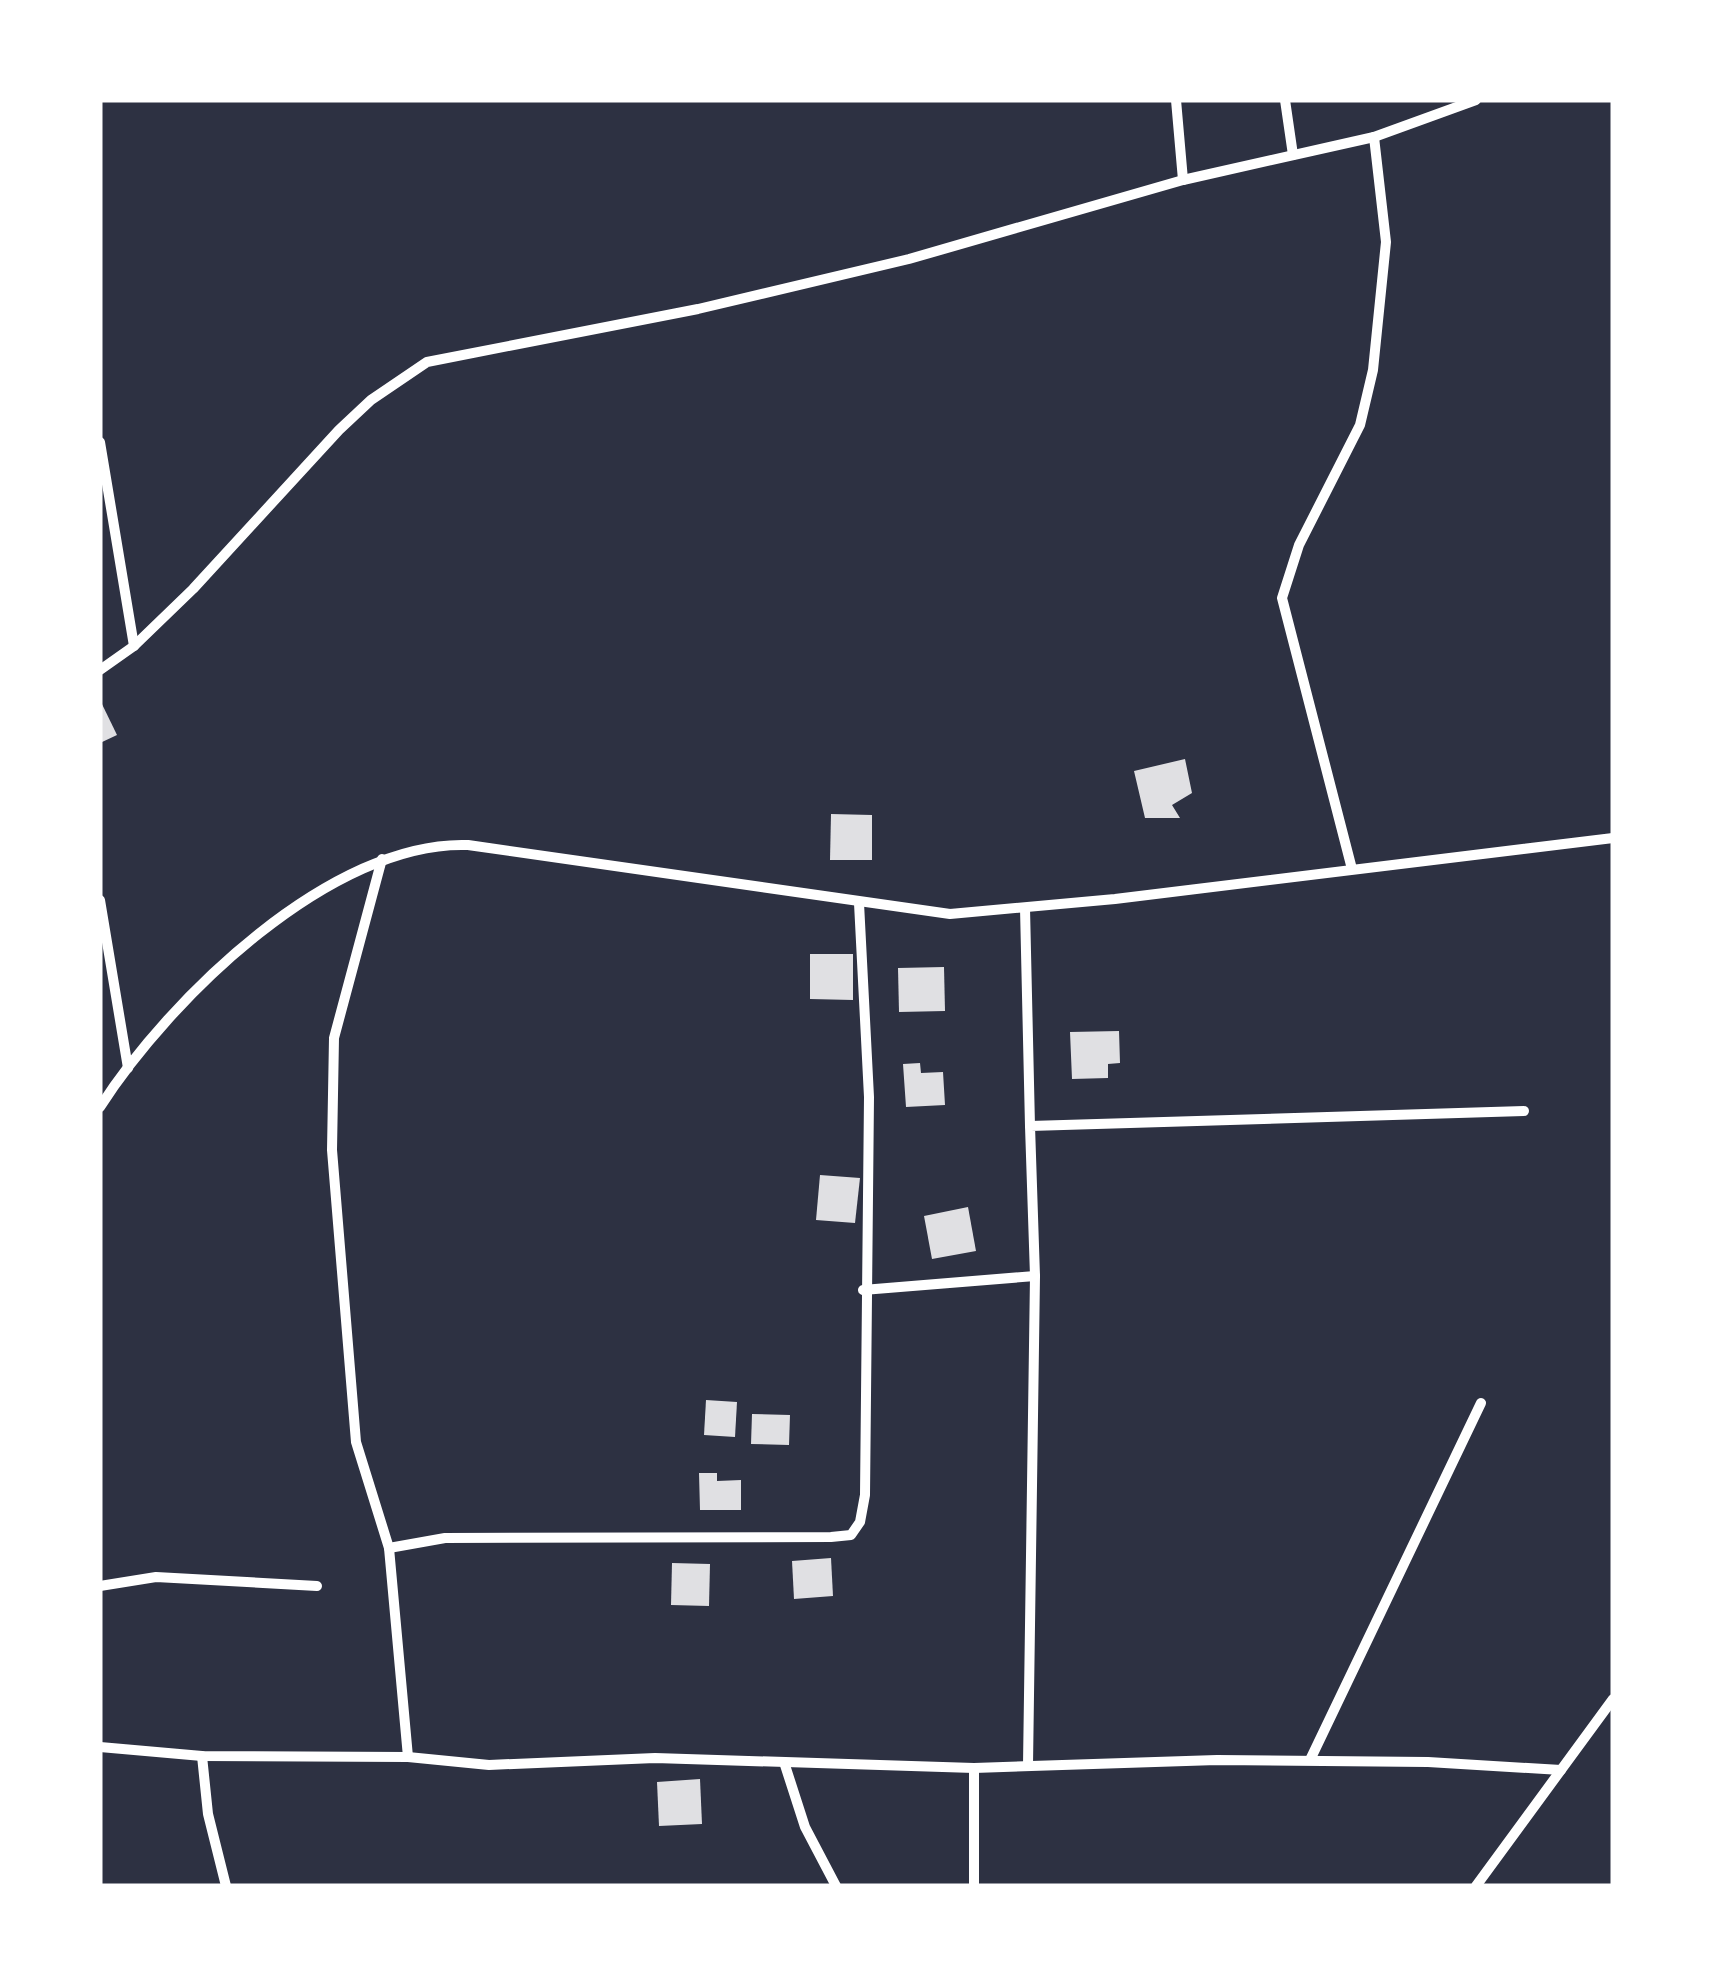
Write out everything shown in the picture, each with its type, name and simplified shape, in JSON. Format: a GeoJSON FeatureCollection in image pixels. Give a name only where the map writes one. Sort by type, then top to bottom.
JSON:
{"type":"FeatureCollection","features":[{"type":"Feature","properties":{"kind":"street"},"geometry":{"type":"LineString","coordinates":[[1176,100],[1183,180]]}},
{"type":"Feature","properties":{"kind":"street"},"geometry":{"type":"LineString","coordinates":[[1286,100],[1293,156]]}},
{"type":"Feature","properties":{"kind":"street"},"geometry":{"type":"LineString","coordinates":[[100,670],[134,646],[370,400],[427,362],[764,295],[910,259],[1183,180],[1374,137],[1476,100]]}},
{"type":"Feature","properties":{"kind":"street"},"geometry":{"type":"LineString","coordinates":[[1352,869],[1282,598],[1299,544],[1360,425],[1373,370],[1386,242],[1374,137]]}},
{"type":"Feature","properties":{"kind":"street"},"geometry":{"type":"LineString","coordinates":[[100,442],[134,646]]}},
{"type":"Feature","properties":{"kind":"street"},"geometry":{"type":"LineString","coordinates":[[100,1108],[128,1068],[237,954],[344,876],[418,847],[468,845],[950,914],[1613,838]]}},
{"type":"Feature","properties":{"kind":"street"},"geometry":{"type":"LineString","coordinates":[[382,859],[334,1038],[332,1119],[356,1442],[390,1548],[408,1757]]}},
{"type":"Feature","properties":{"kind":"street"},"geometry":{"type":"LineString","coordinates":[[100,900],[128,1068]]}},
{"type":"Feature","properties":{"kind":"street"},"geometry":{"type":"LineString","coordinates":[[390,1548],[445,1538],[850,1534],[860,1522],[864,1495],[869,1097],[860,903]]}},
{"type":"Feature","properties":{"kind":"street"},"geometry":{"type":"LineString","coordinates":[[1025,908],[1035,1276],[1028,1765]]}},
{"type":"Feature","properties":{"kind":"street"},"geometry":{"type":"LineString","coordinates":[[1030,1126],[1524,1111]]}},
{"type":"Feature","properties":{"kind":"street"},"geometry":{"type":"LineString","coordinates":[[864,1290],[1035,1276]]}},
{"type":"Feature","properties":{"kind":"street"},"geometry":{"type":"LineString","coordinates":[[1310,1760],[1480,1404]]}},
{"type":"Feature","properties":{"kind":"street"},"geometry":{"type":"LineString","coordinates":[[100,1586],[156,1577],[317,1586]]}},
{"type":"Feature","properties":{"kind":"street"},"geometry":{"type":"LineString","coordinates":[[1476,1886],[1562,1770],[1607,1717],[1613,1700]]}},
{"type":"Feature","properties":{"kind":"street"},"geometry":{"type":"LineString","coordinates":[[100,1747],[202,1756],[408,1757],[489,1765],[655,1758],[974,1768],[1310,1760],[1562,1770]]}},
{"type":"Feature","properties":{"kind":"street"},"geometry":{"type":"LineString","coordinates":[[202,1756],[208,1814],[226,1886]]}},
{"type":"Feature","properties":{"kind":"street"},"geometry":{"type":"LineString","coordinates":[[784,1762],[805,1827],[836,1886]]}},
{"type":"Feature","properties":{"kind":"street"},"geometry":{"type":"LineString","coordinates":[[974,1768],[974,1886]]}},
{"type":"Feature","properties":{"kind":"building"},"geometry":{"type":"Polygon","coordinates":[[[100,700],[117,735],[100,743],[100,700]]]}},
{"type":"Feature","properties":{"kind":"building"},"geometry":{"type":"Polygon","coordinates":[[[1185,759],[1192,793],[1172,805],[1180,818],[1145,818],[1134,771],[1185,759]]]}},
{"type":"Feature","properties":{"kind":"building"},"geometry":{"type":"Polygon","coordinates":[[[831,814],[872,815],[872,860],[830,860],[831,814]]]}},
{"type":"Feature","properties":{"kind":"building"},"geometry":{"type":"Polygon","coordinates":[[[810,954],[853,954],[853,1000],[810,999],[810,954]]]}},
{"type":"Feature","properties":{"kind":"building"},"geometry":{"type":"Polygon","coordinates":[[[944,967],[945,1011],[899,1012],[898,968],[944,967]]]}},
{"type":"Feature","properties":{"kind":"building"},"geometry":{"type":"Polygon","coordinates":[[[1119,1031],[1120,1063],[1108,1064],[1108,1078],[1072,1079],[1070,1032],[1119,1031]]]}},
{"type":"Feature","properties":{"kind":"building"},"geometry":{"type":"Polygon","coordinates":[[[920,1063],[921,1073],[943,1072],[945,1105],[906,1107],[903,1064],[920,1063]]]}},
{"type":"Feature","properties":{"kind":"building"},"geometry":{"type":"Polygon","coordinates":[[[820,1175],[860,1178],[855,1223],[816,1220],[820,1175]]]}},
{"type":"Feature","properties":{"kind":"building"},"geometry":{"type":"Polygon","coordinates":[[[968,1207],[976,1251],[932,1259],[924,1216],[968,1207]]]}},
{"type":"Feature","properties":{"kind":"building"},"geometry":{"type":"Polygon","coordinates":[[[706,1400],[737,1402],[735,1437],[704,1435],[706,1400]]]}},
{"type":"Feature","properties":{"kind":"building"},"geometry":{"type":"Polygon","coordinates":[[[752,1414],[790,1415],[789,1445],[751,1444],[752,1414]]]}},
{"type":"Feature","properties":{"kind":"building"},"geometry":{"type":"Polygon","coordinates":[[[699,1473],[717,1473],[717,1481],[741,1480],[741,1510],[700,1510],[699,1473]]]}},
{"type":"Feature","properties":{"kind":"building"},"geometry":{"type":"Polygon","coordinates":[[[831,1558],[833,1596],[794,1599],[792,1561],[831,1558]]]}},
{"type":"Feature","properties":{"kind":"building"},"geometry":{"type":"Polygon","coordinates":[[[672,1563],[710,1564],[709,1606],[671,1605],[672,1563]]]}},
{"type":"Feature","properties":{"kind":"building"},"geometry":{"type":"Polygon","coordinates":[[[700,1779],[702,1824],[659,1826],[657,1782],[700,1779]]]}}]}
